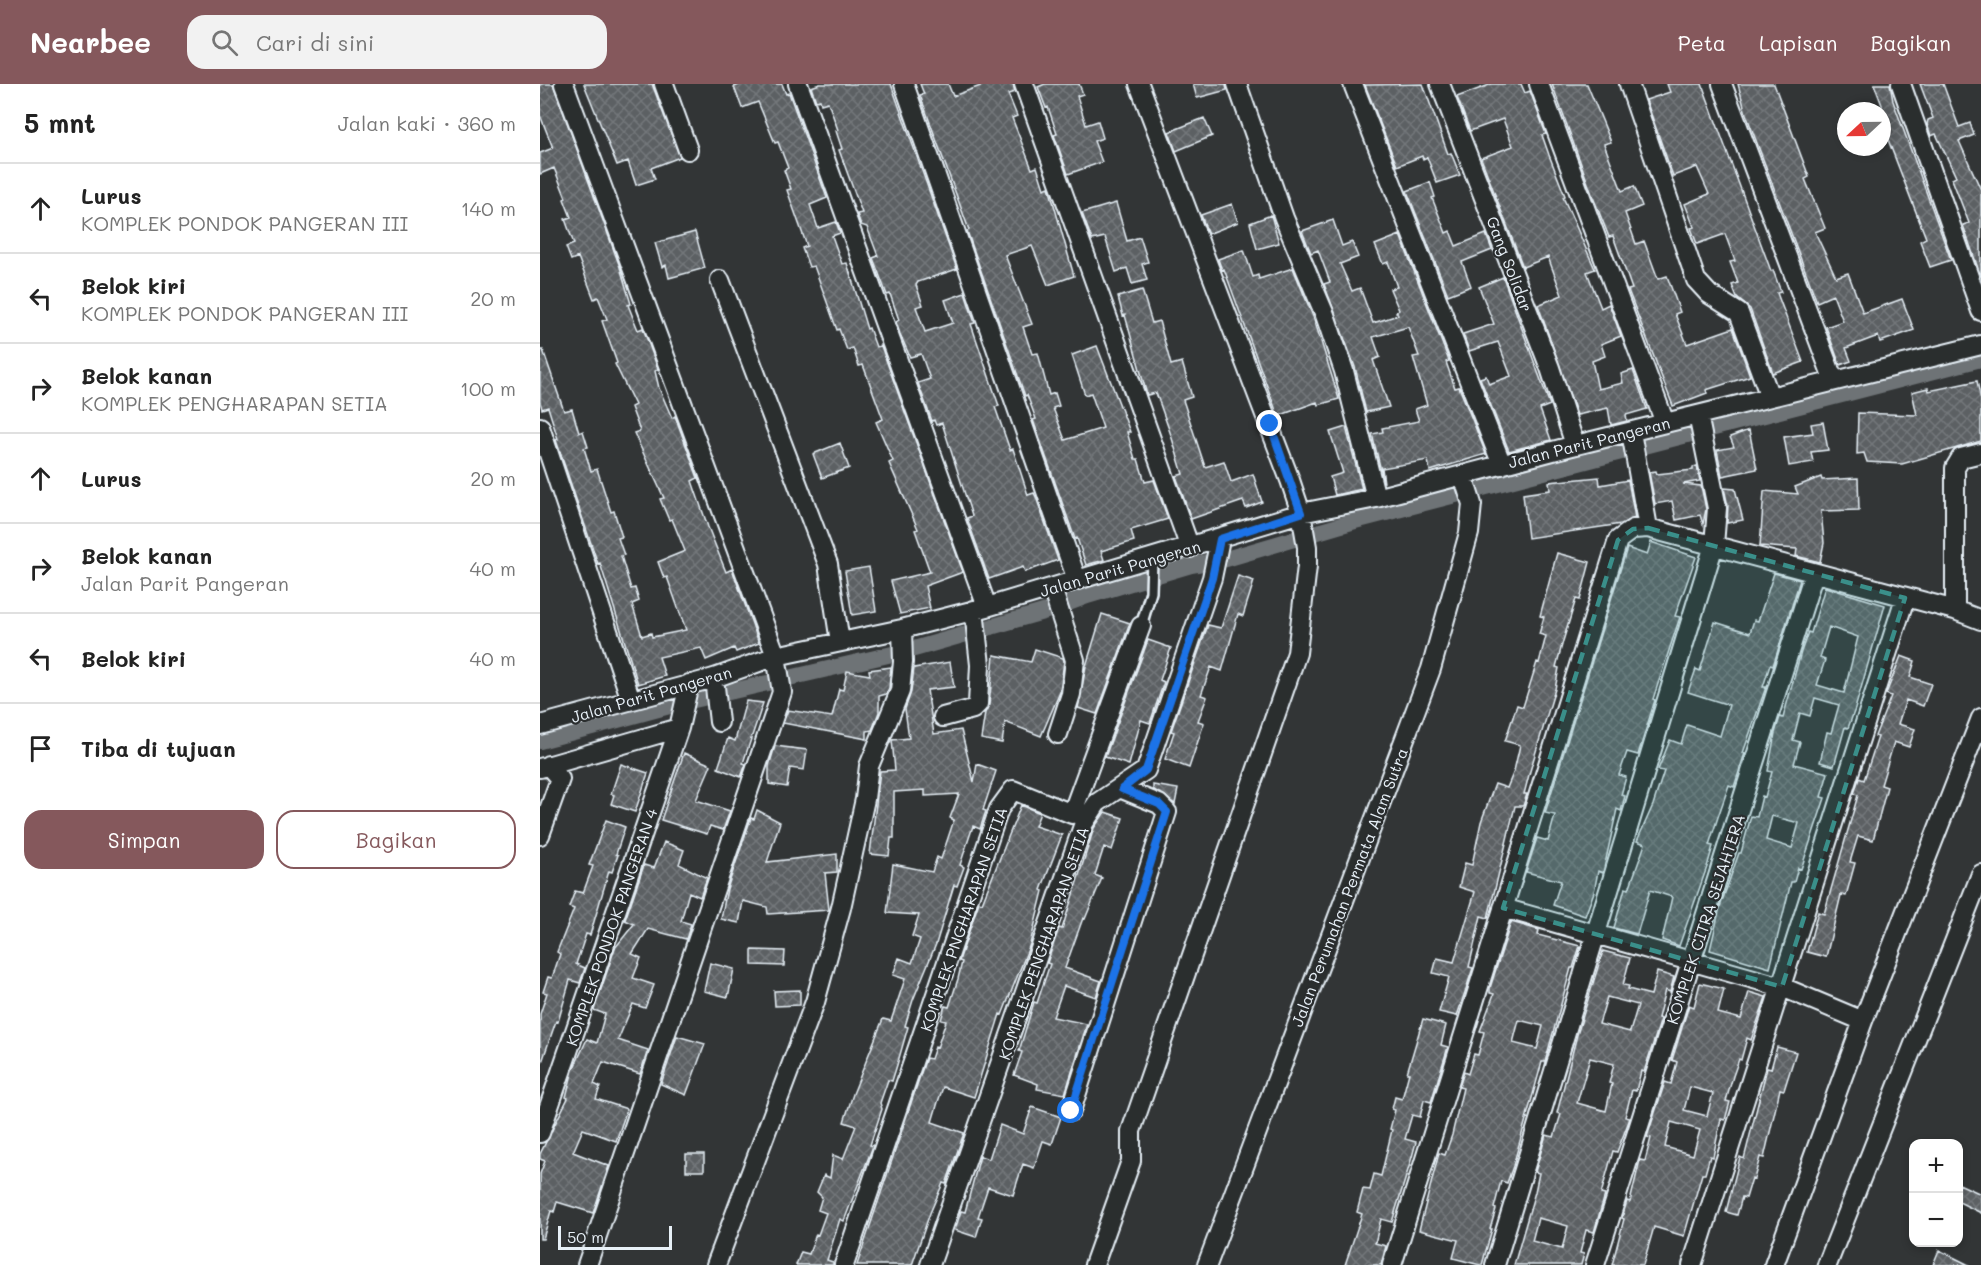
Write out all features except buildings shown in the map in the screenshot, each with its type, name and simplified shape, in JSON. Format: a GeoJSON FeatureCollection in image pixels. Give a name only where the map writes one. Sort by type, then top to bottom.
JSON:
{"type":"FeatureCollection","features":[{"type":"Feature","properties":{"kind":"street"},"geometry":{"type":"LineString","coordinates":[[564,84],[779,664],[782,692],[587,1265]]}},
{"type":"Feature","properties":{"kind":"street"},"geometry":{"type":"LineString","coordinates":[[664,84],[688,150]]}},
{"type":"Feature","properties":{"kind":"street"},"geometry":{"type":"LineString","coordinates":[[798,84],[979,612],[978,704],[973,709],[943,717]]}},
{"type":"Feature","properties":{"kind":"street"},"geometry":{"type":"LineString","coordinates":[[904,84],[1077,580]]}},
{"type":"Feature","properties":{"kind":"street"},"geometry":{"type":"LineString","coordinates":[[1024,84],[1190,548]]}},
{"type":"Feature","properties":{"kind":"street"},"geometry":{"type":"LineString","coordinates":[[1094,1265],[1131,1161],[1131,1131],[1298,653],[1307,566],[1307,547],[1302,518],[1235,329],[1139,84]]}},
{"type":"Feature","properties":{"kind":"street"},"geometry":{"type":"LineString","coordinates":[[1237,84],[1284,218],[1325,315],[1344,371],[1376,498]]}},
{"type":"Feature","properties":{"kind":"street"},"geometry":{"type":"LineString","coordinates":[[1353,84],[1502,465]]}},
{"type":"Feature","properties":{"kind":"street","name":"Gang Solidar"},"geometry":{"type":"LineString","coordinates":[[1440,84],[1550,368],[1575,446]]}},
{"type":"Feature","properties":{"kind":"street"},"geometry":{"type":"LineString","coordinates":[[1539,84],[1665,423]]}},
{"type":"Feature","properties":{"kind":"street"},"geometry":{"type":"LineString","coordinates":[[1629,84],[1696,280],[1709,294],[1738,313],[1770,397]]}},
{"type":"Feature","properties":{"kind":"street"},"geometry":{"type":"LineString","coordinates":[[1722,84],[1834,381]]}},
{"type":"Feature","properties":{"kind":"street"},"geometry":{"type":"LineString","coordinates":[[1901,84],[1981,311]]}},
{"type":"Feature","properties":{"kind":"street"},"geometry":{"type":"LineString","coordinates":[[720,280],[828,564],[840,642]]}},
{"type":"Feature","properties":{"kind":"street","name":"Jalan Parit Pangeran"},"geometry":{"type":"LineString","coordinates":[[540,725],[631,700],[688,690],[714,678],[779,664],[840,642],[902,633],[1054,592],[1077,580],[1151,564],[1190,548],[1219,543],[1376,498],[1464,480],[1502,465],[1575,446],[1631,437],[1665,423],[1981,345]]}},
{"type":"Feature","properties":{"kind":"street"},"geometry":{"type":"LineString","coordinates":[[1495,1265],[1714,546],[1717,508],[1698,415]]}},
{"type":"Feature","properties":{"kind":"street"},"geometry":{"type":"LineString","coordinates":[[540,427],[631,700]]}},
{"type":"Feature","properties":{"kind":"street"},"geometry":{"type":"LineString","coordinates":[[1631,437],[1648,528]]}},
{"type":"Feature","properties":{"kind":"street"},"geometry":{"type":"LineString","coordinates":[[1955,610],[1955,468],[1961,458],[1981,453]]}},
{"type":"Feature","properties":{"kind":"street","name":"Jalan Perumahan Permata Alam Sutra"},"geometry":{"type":"LineString","coordinates":[[1207,1265],[1431,669],[1469,533],[1472,504],[1464,480]]}},
{"type":"Feature","properties":{"kind":"street"},"geometry":{"type":"LineString","coordinates":[[1392,1265],[1618,540],[1633,529],[1648,528],[1955,610],[1981,620]]}},
{"type":"Feature","properties":{"kind":"street","name":"KOMPLEK PENGHARAPAN SETIA"},"geometry":{"type":"LineString","coordinates":[[930,1265],[1084,823],[1097,803],[1122,789],[1146,770],[1212,578],[1219,543]]}},
{"type":"Feature","properties":{"kind":"street","name":"KOMPLEK CITRA SEJAHTERA"},"geometry":{"type":"LineString","coordinates":[[1595,1265],[1814,573]]}},
{"type":"Feature","properties":{"kind":"street"},"geometry":{"type":"LineString","coordinates":[[1054,592],[1075,660],[1071,694],[1058,734]]}},
{"type":"Feature","properties":{"kind":"street"},"geometry":{"type":"LineString","coordinates":[[1692,1265],[1905,598]]}},
{"type":"Feature","properties":{"kind":"street","name":"KOMPLEK PNGHARAPAN SETIA"},"geometry":{"type":"LineString","coordinates":[[844,1265],[999,809],[1013,790],[1072,814],[1141,626]]}},
{"type":"Feature","properties":{"kind":"street"},"geometry":{"type":"LineString","coordinates":[[716,1265],[815,1002],[841,908],[865,799],[869,766],[900,691],[903,662],[902,633]]}},
{"type":"Feature","properties":{"kind":"street"},"geometry":{"type":"LineString","coordinates":[[714,678],[718,714]]}},
{"type":"Feature","properties":{"kind":"street","name":"KOMPLEK PONDOK PANGERAN 4"},"geometry":{"type":"LineString","coordinates":[[540,1133],[680,724],[688,690]]}},
{"type":"Feature","properties":{"kind":"street"},"geometry":{"type":"LineString","coordinates":[[1774,1265],[1863,1020],[1981,718]]}},
{"type":"Feature","properties":{"kind":"street"},"geometry":{"type":"LineString","coordinates":[[544,767],[680,724]]}},
{"type":"Feature","properties":{"kind":"street"},"geometry":{"type":"LineString","coordinates":[[540,835],[560,779],[544,767]]}},
{"type":"Feature","properties":{"kind":"street"},"geometry":{"type":"LineString","coordinates":[[1071,1111],[1167,812],[1159,804],[1122,789]]}},
{"type":"Feature","properties":{"kind":"street"},"geometry":{"type":"LineString","coordinates":[[1827,1265],[1981,874]]}},
{"type":"Feature","properties":{"kind":"street"},"geometry":{"type":"LineString","coordinates":[[1503,908],[1782,987],[1863,1020]]}},
{"type":"Feature","properties":{"kind":"lane"},"geometry":{"type":"LineString","coordinates":[[1141,626],[1151,592],[1151,564]]}},
{"type":"Feature","properties":{"kind":"highlighted area"},"geometry":{"type":"Polygon","coordinates":[[[1648,528],[1905,598],[1782,987],[1503,908],[1618,540],[1633,529],[1648,528]]]}},
{"type":"Feature","properties":{"kind":"waterway"},"geometry":{"type":"LineString","coordinates":[[540,741],[677,704],[914,649],[1050,610],[1087,596],[1191,565],[1226,559],[1355,521],[1981,359]]}},
{"type":"Feature","properties":{"kind":"route"},"geometry":{"type":"LineString","coordinates":[[1071,1111],[1167,812],[1159,804],[1122,789],[1146,770],[1212,578],[1220,539],[1301,513],[1270,424]]}}]}
